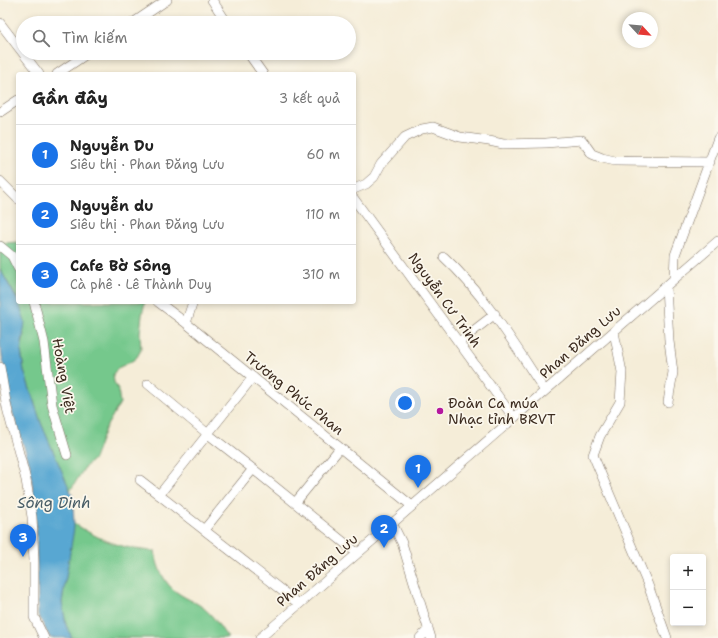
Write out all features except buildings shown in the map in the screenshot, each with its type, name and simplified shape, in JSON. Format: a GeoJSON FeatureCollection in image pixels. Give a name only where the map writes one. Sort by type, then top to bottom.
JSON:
{"type":"FeatureCollection","features":[{"type":"Feature","properties":{"kind":"street"},"geometry":{"type":"LineString","coordinates":[[143,16],[167,0]]}},
{"type":"Feature","properties":{"kind":"street"},"geometry":{"type":"LineString","coordinates":[[212,0],[222,16]]}},
{"type":"Feature","properties":{"kind":"street"},"geometry":{"type":"LineString","coordinates":[[0,23],[16,44]]}},
{"type":"Feature","properties":{"kind":"street"},"geometry":{"type":"LineString","coordinates":[[28,60],[37,72]]}},
{"type":"Feature","properties":{"kind":"street"},"geometry":{"type":"LineString","coordinates":[[60,72],[78,60]]}},
{"type":"Feature","properties":{"kind":"street"},"geometry":{"type":"LineString","coordinates":[[253,60],[262,72]]}},
{"type":"Feature","properties":{"kind":"street"},"geometry":{"type":"LineString","coordinates":[[0,112],[16,101]]}},
{"type":"Feature","properties":{"kind":"street"},"geometry":{"type":"LineString","coordinates":[[356,188],[366,184],[374,176],[382,164],[405,137],[422,129],[433,128],[460,137],[503,144],[582,140],[592,154],[614,161],[710,162]]}},
{"type":"Feature","properties":{"kind":"street"},"geometry":{"type":"LineString","coordinates":[[674,279],[675,255],[718,138]]}},
{"type":"Feature","properties":{"kind":"street"},"geometry":{"type":"LineString","coordinates":[[0,181],[16,197]]}},
{"type":"Feature","properties":{"kind":"street","name":"Nguyễn Cư Trinh"},"geometry":{"type":"LineString","coordinates":[[356,202],[514,418]]}},
{"type":"Feature","properties":{"kind":"street","name":"Phan Đăng Lưu"},"geometry":{"type":"LineString","coordinates":[[260,638],[718,241]]}},
{"type":"Feature","properties":{"kind":"street"},"geometry":{"type":"LineString","coordinates":[[0,246],[12,256],[16,264]]}},
{"type":"Feature","properties":{"kind":"street"},"geometry":{"type":"LineString","coordinates":[[444,257],[462,274],[495,314],[545,391]]}},
{"type":"Feature","properties":{"kind":"street"},"geometry":{"type":"LineString","coordinates":[[666,286],[669,341],[673,372],[668,402]]}},
{"type":"Feature","properties":{"kind":"street","name":"Hoàng Việt"},"geometry":{"type":"LineString","coordinates":[[34,304],[44,342],[52,405],[67,455]]}},
{"type":"Feature","properties":{"kind":"street","name":"Trương Phúc Phan"},"geometry":{"type":"LineString","coordinates":[[161,304],[412,506]]}},
{"type":"Feature","properties":{"kind":"street"},"geometry":{"type":"LineString","coordinates":[[186,323],[192,304]]}},
{"type":"Feature","properties":{"kind":"street"},"geometry":{"type":"LineString","coordinates":[[459,342],[495,314]]}},
{"type":"Feature","properties":{"kind":"street"},"geometry":{"type":"LineString","coordinates":[[614,332],[622,372],[620,402],[600,436],[593,456],[648,585],[667,638]]}},
{"type":"Feature","properties":{"kind":"street"},"geometry":{"type":"LineString","coordinates":[[0,367],[7,408],[26,480],[32,517],[34,617],[44,638]]}},
{"type":"Feature","properties":{"kind":"street"},"geometry":{"type":"LineString","coordinates":[[159,495],[252,377]]}},
{"type":"Feature","properties":{"kind":"street"},"geometry":{"type":"LineString","coordinates":[[148,384],[357,553]]}},
{"type":"Feature","properties":{"kind":"street"},"geometry":{"type":"LineString","coordinates":[[295,503],[340,448]]}},
{"type":"Feature","properties":{"kind":"street"},"geometry":{"type":"LineString","coordinates":[[204,530],[253,469]]}},
{"type":"Feature","properties":{"kind":"street"},"geometry":{"type":"LineString","coordinates":[[140,480],[299,604]]}},
{"type":"Feature","properties":{"kind":"street"},"geometry":{"type":"LineString","coordinates":[[392,523],[402,543],[430,634],[420,638]]}},
{"type":"Feature","properties":{"kind":"green space"},"geometry":{"type":"Polygon","coordinates":[[[0,241],[5,243],[16,242],[16,297],[0,269],[0,241]]]}},
{"type":"Feature","properties":{"kind":"green space"},"geometry":{"type":"Polygon","coordinates":[[[19,304],[145,304],[140,333],[141,350],[137,357],[118,368],[113,374],[114,382],[118,389],[120,403],[105,429],[94,459],[85,467],[70,491],[41,423],[24,371],[21,351],[24,336],[19,304]]]}},
{"type":"Feature","properties":{"kind":"green space"},"geometry":{"type":"Polygon","coordinates":[[[74,523],[83,529],[113,543],[133,549],[155,551],[159,569],[169,585],[178,593],[207,611],[228,638],[72,638],[66,625],[62,602],[74,523]]]}},
{"type":"Feature","properties":{"kind":"water","name":"Sông Dinh"},"geometry":{"type":"Polygon","coordinates":[[[0,269],[16,298],[16,304],[19,304],[25,322],[21,351],[24,371],[41,423],[73,497],[74,528],[62,602],[66,625],[72,638],[50,638],[38,615],[36,520],[30,465],[10,405],[0,344],[0,269]]]}},
{"type":"Feature","properties":{"kind":"place","name":"Đoàn Ca múa Nhạc tỉnh BRVT"},"geometry":{"type":"Point","coordinates":[440,411]}},
{"type":"Feature","properties":{"kind":"place","name":"Nguyễn Du"},"geometry":{"type":"Point","coordinates":[418,488]}},
{"type":"Feature","properties":{"kind":"place","name":"Nguyễn du"},"geometry":{"type":"Point","coordinates":[384,548]}},
{"type":"Feature","properties":{"kind":"place","name":"Cafe Bờ Sông"},"geometry":{"type":"Point","coordinates":[23,557]}}]}
